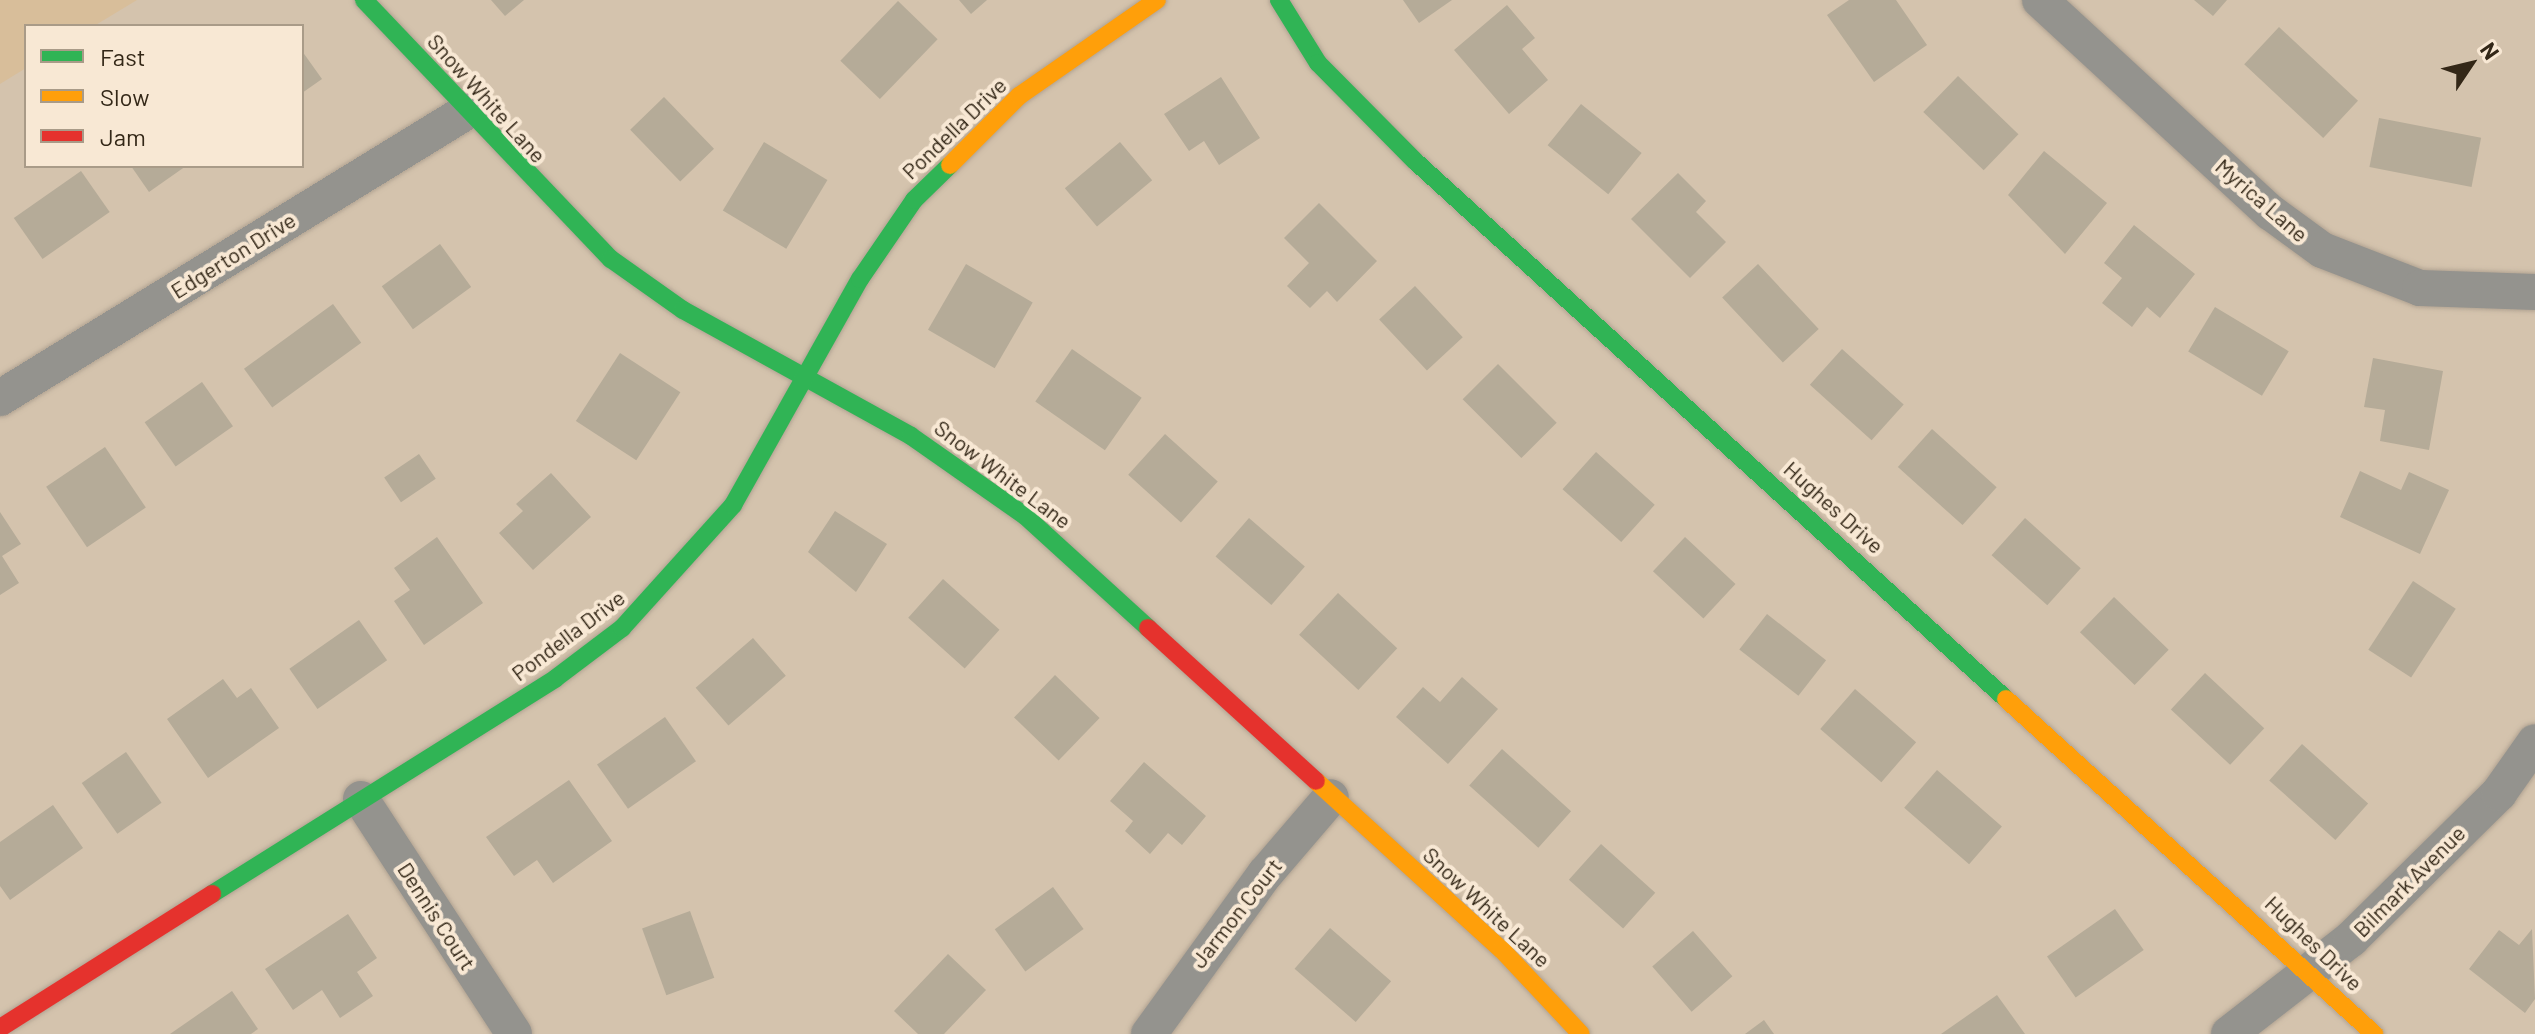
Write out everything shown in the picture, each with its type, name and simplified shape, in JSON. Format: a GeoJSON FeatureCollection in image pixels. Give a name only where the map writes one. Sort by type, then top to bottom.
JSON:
{"type":"FeatureCollection","features":[{"type":"Feature","properties":{"kind":"street","name":"Snow White Lane"},"geometry":{"type":"LineString","coordinates":[[364,0],[466,112],[611,259],[683,310],[911,436],[1024,515],[1502,950],[1581,1034]]}},
{"type":"Feature","properties":{"kind":"street","name":"Pondella Drive"},"geometry":{"type":"LineString","coordinates":[[0,1028],[361,799],[622,628],[733,505],[805,377],[914,200],[1019,96],[1157,0]]}},
{"type":"Feature","properties":{"kind":"street","name":"Hughes Drive"},"geometry":{"type":"LineString","coordinates":[[1279,0],[1318,63],[1415,161],[2374,1034]]}},
{"type":"Feature","properties":{"kind":"street","name":"Myrica Lane"},"geometry":{"type":"LineString","coordinates":[[2040,0],[2270,212],[2322,250],[2420,288],[2535,292]]}},
{"type":"Feature","properties":{"kind":"street","name":"Edgerton Drive"},"geometry":{"type":"LineString","coordinates":[[0,398],[466,112]]}},
{"type":"Feature","properties":{"kind":"street","name":"Bilmark Avenue"},"geometry":{"type":"LineString","coordinates":[[2229,1034],[2308,972],[2499,793],[2535,742]]}},
{"type":"Feature","properties":{"kind":"street","name":"Jarmon Court"},"geometry":{"type":"LineString","coordinates":[[1149,1034],[1265,874],[1331,797]]}},
{"type":"Feature","properties":{"kind":"street","name":"Dennis Court"},"geometry":{"type":"LineString","coordinates":[[361,799],[514,1034]]}},
{"type":"Feature","properties":{"kind":"shaded area"},"geometry":{"type":"Polygon","coordinates":[[[0,0],[137,0],[97,24],[24,24],[24,69],[0,84],[0,0]]]}},
{"type":"Feature","properties":{"kind":"building"},"geometry":{"type":"Polygon","coordinates":[[[491,0],[524,0],[505,16],[491,0]]]}},
{"type":"Feature","properties":{"kind":"building"},"geometry":{"type":"Polygon","coordinates":[[[959,0],[987,0],[971,14],[959,0]]]}},
{"type":"Feature","properties":{"kind":"building"},"geometry":{"type":"Polygon","coordinates":[[[1403,0],[1452,0],[1419,23],[1403,0]]]}},
{"type":"Feature","properties":{"kind":"building"},"geometry":{"type":"Polygon","coordinates":[[[1849,0],[1896,0],[1927,45],[1874,82],[1827,15],[1849,0]]]}},
{"type":"Feature","properties":{"kind":"building"},"geometry":{"type":"Polygon","coordinates":[[[2194,0],[2227,0],[2213,16],[2194,0]]]}},
{"type":"Feature","properties":{"kind":"building"},"geometry":{"type":"Polygon","coordinates":[[[898,1],[938,39],[880,99],[840,61],[898,1]]]}},
{"type":"Feature","properties":{"kind":"building"},"geometry":{"type":"Polygon","coordinates":[[[1507,5],[1535,38],[1522,49],[1548,80],[1509,114],[1454,50],[1507,5]]]}},
{"type":"Feature","properties":{"kind":"building"},"geometry":{"type":"Polygon","coordinates":[[[2279,27],[2358,101],[2323,138],[2244,64],[2279,27]]]}},
{"type":"Feature","properties":{"kind":"building"},"geometry":{"type":"Polygon","coordinates":[[[304,54],[322,79],[304,92],[304,54]]]}},
{"type":"Feature","properties":{"kind":"building"},"geometry":{"type":"Polygon","coordinates":[[[1958,76],[2018,134],[1984,170],[1923,112],[1958,76]]]}},
{"type":"Feature","properties":{"kind":"building"},"geometry":{"type":"Polygon","coordinates":[[[1221,77],[1260,138],[1219,165],[1204,141],[1189,151],[1164,114],[1221,77]]]}},
{"type":"Feature","properties":{"kind":"building"},"geometry":{"type":"Polygon","coordinates":[[[664,97],[714,149],[680,181],[630,130],[664,97]]]}},
{"type":"Feature","properties":{"kind":"building"},"geometry":{"type":"Polygon","coordinates":[[[1581,104],[1642,153],[1608,194],[1548,145],[1581,104]]]}},
{"type":"Feature","properties":{"kind":"building"},"geometry":{"type":"Polygon","coordinates":[[[2379,118],[2481,138],[2472,187],[2369,167],[2379,118]]]}},
{"type":"Feature","properties":{"kind":"building"},"geometry":{"type":"Polygon","coordinates":[[[764,142],[827,180],[786,249],[723,211],[764,142]]]}},
{"type":"Feature","properties":{"kind":"building"},"geometry":{"type":"Polygon","coordinates":[[[1120,142],[1152,180],[1097,227],[1065,188],[1120,142]]]}},
{"type":"Feature","properties":{"kind":"building"},"geometry":{"type":"Polygon","coordinates":[[[2044,151],[2107,203],[2065,254],[2008,195],[2044,151]]]}},
{"type":"Feature","properties":{"kind":"building"},"geometry":{"type":"Polygon","coordinates":[[[132,168],[183,168],[149,192],[132,168]]]}},
{"type":"Feature","properties":{"kind":"building"},"geometry":{"type":"Polygon","coordinates":[[[81,171],[110,212],[43,259],[14,218],[81,171]]]}},
{"type":"Feature","properties":{"kind":"building"},"geometry":{"type":"Polygon","coordinates":[[[1678,173],[1706,201],[1696,212],[1726,242],[1690,278],[1631,219],[1678,173]]]}},
{"type":"Feature","properties":{"kind":"building"},"geometry":{"type":"Polygon","coordinates":[[[1319,203],[1377,261],[1337,302],[1327,291],[1310,308],[1287,286],[1309,263],[1284,238],[1319,203]]]}},
{"type":"Feature","properties":{"kind":"building"},"geometry":{"type":"Polygon","coordinates":[[[2134,225],[2195,274],[2160,318],[2147,307],[2132,327],[2102,303],[2122,278],[2104,263],[2134,225]]]}},
{"type":"Feature","properties":{"kind":"building"},"geometry":{"type":"Polygon","coordinates":[[[440,244],[471,287],[413,329],[382,286],[440,244]]]}},
{"type":"Feature","properties":{"kind":"building"},"geometry":{"type":"Polygon","coordinates":[[[966,264],[1033,302],[995,368],[928,330],[966,264]]]}},
{"type":"Feature","properties":{"kind":"building"},"geometry":{"type":"Polygon","coordinates":[[[1758,264],[1819,329],[1783,363],[1722,297],[1758,264]]]}},
{"type":"Feature","properties":{"kind":"building"},"geometry":{"type":"Polygon","coordinates":[[[1415,286],[1463,337],[1427,371],[1379,319],[1415,286]]]}},
{"type":"Feature","properties":{"kind":"building"},"geometry":{"type":"Polygon","coordinates":[[[333,304],[361,343],[272,407],[244,369],[333,304]]]}},
{"type":"Feature","properties":{"kind":"building"},"geometry":{"type":"Polygon","coordinates":[[[2215,307],[2289,351],[2262,396],[2188,352],[2215,307]]]}},
{"type":"Feature","properties":{"kind":"building"},"geometry":{"type":"Polygon","coordinates":[[[1072,349],[1142,398],[1105,450],[1035,401],[1072,349]]]}},
{"type":"Feature","properties":{"kind":"building"},"geometry":{"type":"Polygon","coordinates":[[[1842,349],[1904,405],[1872,440],[1810,385],[1842,349]]]}},
{"type":"Feature","properties":{"kind":"building"},"geometry":{"type":"Polygon","coordinates":[[[620,353],[680,392],[636,460],[576,421],[620,353]]]}},
{"type":"Feature","properties":{"kind":"building"},"geometry":{"type":"Polygon","coordinates":[[[2373,358],[2443,371],[2429,450],[2380,441],[2385,410],[2364,407],[2373,358]]]}},
{"type":"Feature","properties":{"kind":"building"},"geometry":{"type":"Polygon","coordinates":[[[1498,364],[1557,423],[1521,458],[1463,399],[1498,364]]]}},
{"type":"Feature","properties":{"kind":"building"},"geometry":{"type":"Polygon","coordinates":[[[202,382],[233,426],[176,466],[145,422],[202,382]]]}},
{"type":"Feature","properties":{"kind":"building"},"geometry":{"type":"Polygon","coordinates":[[[1932,429],[1997,487],[1963,525],[1898,467],[1932,429]]]}},
{"type":"Feature","properties":{"kind":"building"},"geometry":{"type":"Polygon","coordinates":[[[1165,434],[1218,482],[1181,522],[1128,475],[1165,434]]]}},
{"type":"Feature","properties":{"kind":"building"},"geometry":{"type":"Polygon","coordinates":[[[105,447],[146,508],[87,547],[46,487],[105,447]]]}},
{"type":"Feature","properties":{"kind":"building"},"geometry":{"type":"Polygon","coordinates":[[[1596,452],[1655,505],[1621,542],[1563,489],[1596,452]]]}},
{"type":"Feature","properties":{"kind":"building"},"geometry":{"type":"Polygon","coordinates":[[[419,454],[436,479],[401,502],[384,477],[419,454]]]}},
{"type":"Feature","properties":{"kind":"building"},"geometry":{"type":"Polygon","coordinates":[[[2360,471],[2401,490],[2409,472],[2449,490],[2420,554],[2340,517],[2360,471]]]}},
{"type":"Feature","properties":{"kind":"building"},"geometry":{"type":"Polygon","coordinates":[[[551,473],[591,517],[533,570],[499,533],[523,511],[516,504],[551,473]]]}},
{"type":"Feature","properties":{"kind":"building"},"geometry":{"type":"Polygon","coordinates":[[[835,511],[887,544],[856,592],[808,552],[835,511]]]}},
{"type":"Feature","properties":{"kind":"building"},"geometry":{"type":"Polygon","coordinates":[[[0,512],[21,544],[2,556],[19,583],[0,595],[0,512]]]}},
{"type":"Feature","properties":{"kind":"building"},"geometry":{"type":"Polygon","coordinates":[[[1249,518],[1305,567],[1271,605],[1216,556],[1249,518]]]}},
{"type":"Feature","properties":{"kind":"building"},"geometry":{"type":"Polygon","coordinates":[[[2025,518],[2081,568],[2047,605],[1992,555],[2025,518]]]}},
{"type":"Feature","properties":{"kind":"building"},"geometry":{"type":"Polygon","coordinates":[[[437,537],[483,603],[424,645],[394,601],[410,590],[394,568],[437,537]]]}},
{"type":"Feature","properties":{"kind":"building"},"geometry":{"type":"Polygon","coordinates":[[[1685,537],[1735,584],[1703,618],[1653,571],[1685,537]]]}},
{"type":"Feature","properties":{"kind":"building"},"geometry":{"type":"Polygon","coordinates":[[[943,579],[999,630],[965,668],[908,618],[943,579]]]}},
{"type":"Feature","properties":{"kind":"building"},"geometry":{"type":"Polygon","coordinates":[[[2413,581],[2456,609],[2411,678],[2368,650],[2413,581]]]}},
{"type":"Feature","properties":{"kind":"building"},"geometry":{"type":"Polygon","coordinates":[[[1338,593],[1397,648],[1358,690],[1299,635],[1338,593]]]}},
{"type":"Feature","properties":{"kind":"building"},"geometry":{"type":"Polygon","coordinates":[[[2114,597],[2169,650],[2135,685],[2080,632],[2114,597]]]}},
{"type":"Feature","properties":{"kind":"building"},"geometry":{"type":"Polygon","coordinates":[[[1767,614],[1826,660],[1798,696],[1739,649],[1767,614]]]}},
{"type":"Feature","properties":{"kind":"building"},"geometry":{"type":"Polygon","coordinates":[[[359,620],[387,660],[317,709],[289,669],[359,620]]]}},
{"type":"Feature","properties":{"kind":"building"},"geometry":{"type":"Polygon","coordinates":[[[753,638],[786,676],[728,726],[696,688],[753,638]]]}},
{"type":"Feature","properties":{"kind":"building"},"geometry":{"type":"Polygon","coordinates":[[[2205,673],[2264,728],[2230,765],[2171,710],[2205,673]]]}},
{"type":"Feature","properties":{"kind":"building"},"geometry":{"type":"Polygon","coordinates":[[[1055,675],[1100,718],[1059,761],[1014,717],[1055,675]]]}},
{"type":"Feature","properties":{"kind":"building"},"geometry":{"type":"Polygon","coordinates":[[[1462,677],[1498,709],[1448,764],[1396,717],[1423,687],[1440,702],[1462,677]]]}},
{"type":"Feature","properties":{"kind":"building"},"geometry":{"type":"Polygon","coordinates":[[[223,679],[237,698],[251,688],[279,728],[208,778],[167,719],[223,679]]]}},
{"type":"Feature","properties":{"kind":"building"},"geometry":{"type":"Polygon","coordinates":[[[1855,689],[1916,742],[1881,782],[1820,729],[1855,689]]]}},
{"type":"Feature","properties":{"kind":"building"},"geometry":{"type":"Polygon","coordinates":[[[665,717],[696,761],[628,809],[597,765],[665,717]]]}},
{"type":"Feature","properties":{"kind":"building"},"geometry":{"type":"Polygon","coordinates":[[[2302,744],[2368,804],[2335,840],[2269,780],[2302,744]]]}},
{"type":"Feature","properties":{"kind":"building"},"geometry":{"type":"Polygon","coordinates":[[[1502,749],[1571,811],[1538,848],[1469,785],[1502,749]]]}},
{"type":"Feature","properties":{"kind":"building"},"geometry":{"type":"Polygon","coordinates":[[[126,752],[162,803],[117,834],[82,783],[126,752]]]}},
{"type":"Feature","properties":{"kind":"building"},"geometry":{"type":"Polygon","coordinates":[[[1144,762],[1206,816],[1182,845],[1168,833],[1150,854],[1125,831],[1133,821],[1110,801],[1144,762]]]}},
{"type":"Feature","properties":{"kind":"building"},"geometry":{"type":"Polygon","coordinates":[[[1937,770],[2002,826],[1969,864],[1904,808],[1937,770]]]}},
{"type":"Feature","properties":{"kind":"building"},"geometry":{"type":"Polygon","coordinates":[[[569,780],[612,841],[553,883],[537,860],[514,876],[486,837],[569,780]]]}},
{"type":"Feature","properties":{"kind":"building"},"geometry":{"type":"Polygon","coordinates":[[[53,805],[83,848],[10,900],[0,886],[0,842],[53,805]]]}},
{"type":"Feature","properties":{"kind":"building"},"geometry":{"type":"Polygon","coordinates":[[[1601,844],[1655,893],[1623,929],[1569,880],[1601,844]]]}},
{"type":"Feature","properties":{"kind":"building"},"geometry":{"type":"Polygon","coordinates":[[[1053,887],[1084,929],[1025,971],[995,929],[1053,887]]]}},
{"type":"Feature","properties":{"kind":"building"},"geometry":{"type":"Polygon","coordinates":[[[2115,909],[2144,950],[2076,998],[2047,957],[2115,909]]]}},
{"type":"Feature","properties":{"kind":"building"},"geometry":{"type":"Polygon","coordinates":[[[690,911],[714,978],[666,995],[642,928],[690,911]]]}},
{"type":"Feature","properties":{"kind":"building"},"geometry":{"type":"Polygon","coordinates":[[[348,914],[377,958],[357,972],[373,996],[340,1018],[322,990],[293,1010],[265,969],[348,914]]]}},
{"type":"Feature","properties":{"kind":"building"},"geometry":{"type":"Polygon","coordinates":[[[1330,928],[1391,981],[1356,1022],[1295,969],[1330,928]]]}},
{"type":"Feature","properties":{"kind":"building"},"geometry":{"type":"Polygon","coordinates":[[[2532,929],[2535,999],[2525,1013],[2469,969],[2499,930],[2519,945],[2532,929]]]}},
{"type":"Feature","properties":{"kind":"building"},"geometry":{"type":"Polygon","coordinates":[[[1693,931],[1732,976],[1692,1012],[1652,966],[1693,931]]]}},
{"type":"Feature","properties":{"kind":"building"},"geometry":{"type":"Polygon","coordinates":[[[948,954],[986,990],[944,1034],[918,1034],[894,1011],[948,954]]]}},
{"type":"Feature","properties":{"kind":"building"},"geometry":{"type":"Polygon","coordinates":[[[232,991],[258,1029],[251,1034],[170,1034],[232,991]]]}},
{"type":"Feature","properties":{"kind":"building"},"geometry":{"type":"Polygon","coordinates":[[[1997,995],[2025,1034],[1941,1034],[1997,995]]]}},
{"type":"Feature","properties":{"kind":"building"},"geometry":{"type":"Polygon","coordinates":[[[1764,1020],[1774,1034],[1745,1034],[1764,1020]]]}},
{"type":"Feature","properties":{"kind":"traffic: fast"},"geometry":{"type":"LineString","coordinates":[[364,0],[611,259],[683,310],[911,436],[1024,515],[1148,628]]}},
{"type":"Feature","properties":{"kind":"traffic: fast"},"geometry":{"type":"LineString","coordinates":[[1279,0],[1318,63],[1415,161],[2006,699]]}},
{"type":"Feature","properties":{"kind":"traffic: fast"},"geometry":{"type":"LineString","coordinates":[[212,894],[556,678],[622,628],[733,505],[860,279],[914,200],[950,165]]}},
{"type":"Feature","properties":{"kind":"traffic: slow"},"geometry":{"type":"LineString","coordinates":[[950,165],[1019,96],[1157,0]]}},
{"type":"Feature","properties":{"kind":"traffic: slow"},"geometry":{"type":"LineString","coordinates":[[2006,699],[2374,1034]]}},
{"type":"Feature","properties":{"kind":"traffic: slow"},"geometry":{"type":"LineString","coordinates":[[1316,781],[1502,950],[1581,1034]]}},
{"type":"Feature","properties":{"kind":"traffic: jam"},"geometry":{"type":"LineString","coordinates":[[1148,628],[1316,781]]}},
{"type":"Feature","properties":{"kind":"traffic: jam"},"geometry":{"type":"LineString","coordinates":[[0,1028],[212,894]]}}]}
